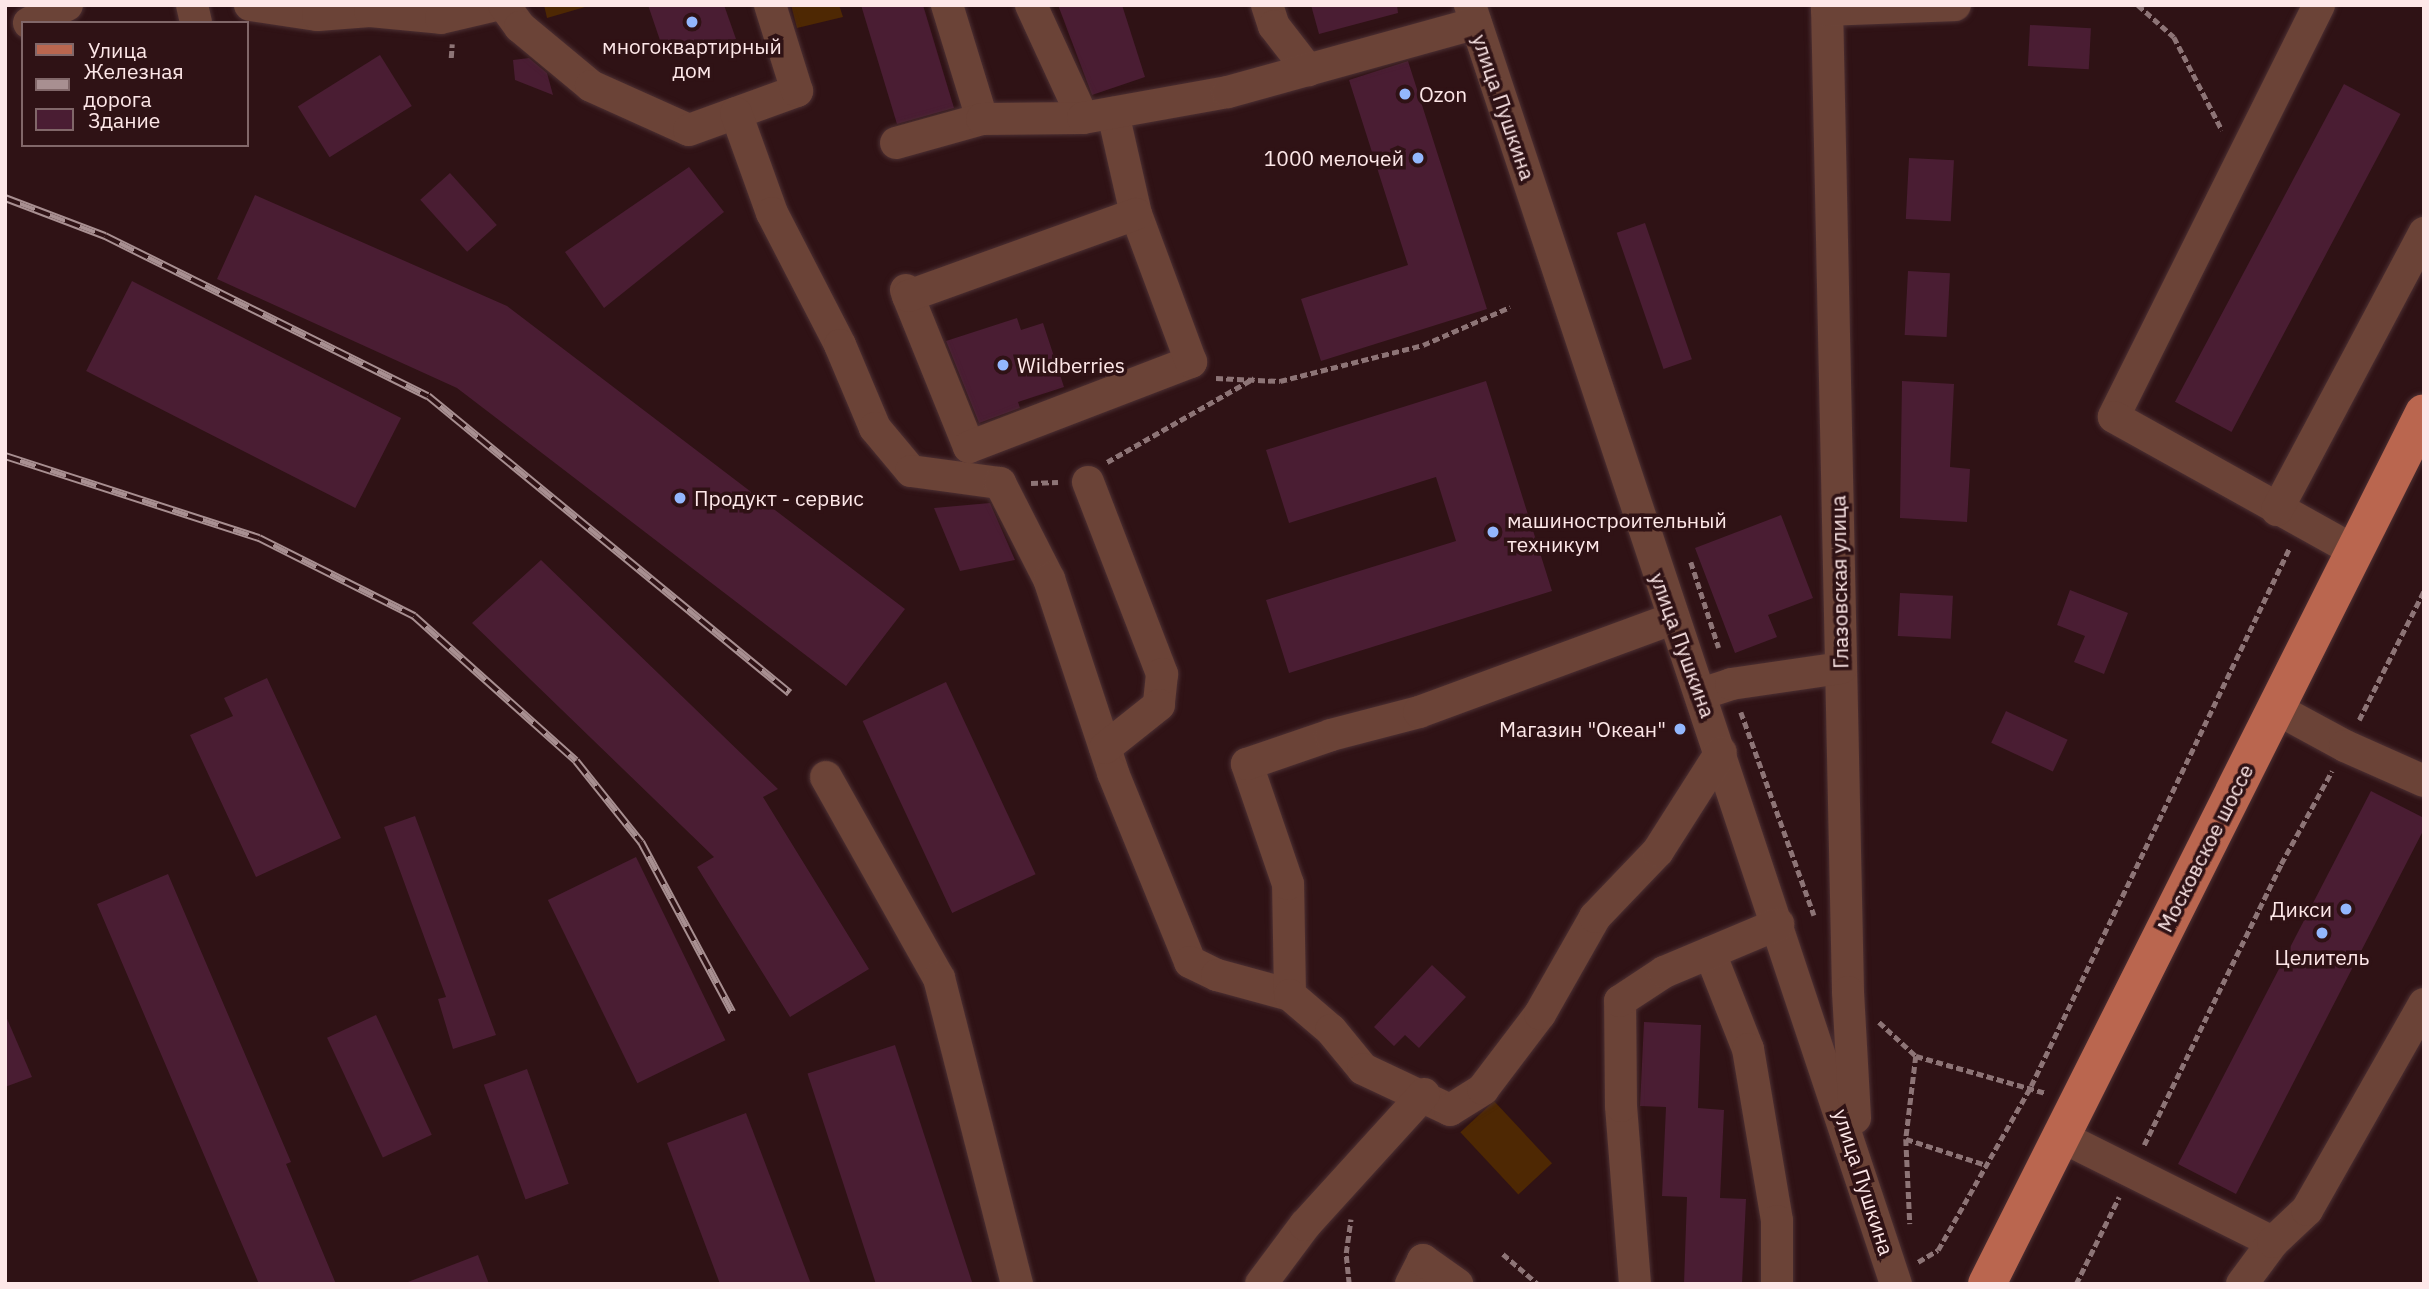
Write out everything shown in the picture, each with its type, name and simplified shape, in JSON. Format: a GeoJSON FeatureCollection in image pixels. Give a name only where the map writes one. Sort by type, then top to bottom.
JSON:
{"type":"FeatureCollection","features":[{"type":"Feature","properties":{"kind":"main road","name":"Московское шоссе"},"geometry":{"type":"LineString","coordinates":[[1987,1284],[2424,413]]}},
{"type":"Feature","properties":{"kind":"street"},"geometry":{"type":"LineString","coordinates":[[18,5],[26,21]]}},
{"type":"Feature","properties":{"kind":"street"},"geometry":{"type":"LineString","coordinates":[[31,21],[67,5]]}},
{"type":"Feature","properties":{"kind":"street"},"geometry":{"type":"LineString","coordinates":[[250,5],[306,14],[370,11],[441,18],[496,5]]}},
{"type":"Feature","properties":{"kind":"street"},"geometry":{"type":"LineString","coordinates":[[504,5],[520,27],[596,102],[689,130],[797,91],[770,5]]}},
{"type":"Feature","properties":{"kind":"street"},"geometry":{"type":"LineString","coordinates":[[947,5],[982,119]]}},
{"type":"Feature","properties":{"kind":"street"},"geometry":{"type":"LineString","coordinates":[[1031,5],[1098,115],[1136,214],[1191,362],[969,447],[907,293],[1136,214]]}},
{"type":"Feature","properties":{"kind":"street"},"geometry":{"type":"LineString","coordinates":[[1267,5],[1274,26],[1301,76]]}},
{"type":"Feature","properties":{"kind":"street"},"geometry":{"type":"LineString","coordinates":[[1827,7],[1955,5]]}},
{"type":"Feature","properties":{"kind":"street"},"geometry":{"type":"LineString","coordinates":[[2319,5],[2114,417],[2353,550]]}},
{"type":"Feature","properties":{"kind":"street","name":"Глазовская улица"},"geometry":{"type":"LineString","coordinates":[[1827,7],[1848,992],[1857,1158]]}},
{"type":"Feature","properties":{"kind":"street"},"geometry":{"type":"LineString","coordinates":[[896,143],[982,119],[1098,115],[1301,76],[1473,14]]}},
{"type":"Feature","properties":{"kind":"street","name":"улица Пушкина"},"geometry":{"type":"LineString","coordinates":[[1473,14],[1672,618],[1721,752],[1857,1158],[1895,1281]]}},
{"type":"Feature","properties":{"kind":"street"},"geometry":{"type":"LineString","coordinates":[[736,113],[772,213],[840,345],[875,428],[911,471],[1000,483],[1049,579],[1105,748],[1190,962],[1217,975],[1290,995],[1331,1030],[1363,1069],[1424,1094],[1450,1110],[1483,1089],[1540,1014],[1595,916],[1658,851],[1721,752]]}},
{"type":"Feature","properties":{"kind":"street"},"geometry":{"type":"LineString","coordinates":[[2290,517],[2424,233]]}},
{"type":"Feature","properties":{"kind":"street"},"geometry":{"type":"LineString","coordinates":[[1088,481],[1162,674],[1159,705],[1105,748]]}},
{"type":"Feature","properties":{"kind":"street"},"geometry":{"type":"LineString","coordinates":[[1290,995],[1289,884],[1247,765],[1331,735],[1419,712],[1672,618]]}},
{"type":"Feature","properties":{"kind":"street"},"geometry":{"type":"LineString","coordinates":[[1701,694],[1731,684],[1841,668]]}},
{"type":"Feature","properties":{"kind":"street"},"geometry":{"type":"LineString","coordinates":[[2275,708],[2345,747],[2424,781]]}},
{"type":"Feature","properties":{"kind":"street"},"geometry":{"type":"LineString","coordinates":[[826,777],[939,978],[1017,1284]]}},
{"type":"Feature","properties":{"kind":"street"},"geometry":{"type":"LineString","coordinates":[[1635,1284],[1621,1106],[1620,1001],[1664,972],[1778,924]]}},
{"type":"Feature","properties":{"kind":"street"},"geometry":{"type":"LineString","coordinates":[[1710,953],[1748,1049],[1777,1221],[1777,1284]]}},
{"type":"Feature","properties":{"kind":"street"},"geometry":{"type":"LineString","coordinates":[[2242,1284],[2273,1242],[2307,1210],[2424,1004]]}},
{"type":"Feature","properties":{"kind":"street"},"geometry":{"type":"LineString","coordinates":[[1261,1284],[1306,1225],[1424,1094]]}},
{"type":"Feature","properties":{"kind":"street"},"geometry":{"type":"LineString","coordinates":[[2067,1121],[2131,1172],[2273,1242]]}},
{"type":"Feature","properties":{"kind":"street"},"geometry":{"type":"LineString","coordinates":[[1411,1284],[1423,1261],[1457,1284]]}},
{"type":"Feature","properties":{"kind":"path"},"geometry":{"type":"LineString","coordinates":[[2138,5],[2174,37],[2239,165]]}},
{"type":"Feature","properties":{"kind":"path"},"geometry":{"type":"LineString","coordinates":[[1208,379],[1280,381],[1423,345],[1510,307]]}},
{"type":"Feature","properties":{"kind":"path"},"geometry":{"type":"LineString","coordinates":[[1000,483],[1088,481]]}},
{"type":"Feature","properties":{"kind":"path"},"geometry":{"type":"LineString","coordinates":[[1895,1281],[1938,1250],[2031,1086],[2290,517]]}},
{"type":"Feature","properties":{"kind":"path"},"geometry":{"type":"LineString","coordinates":[[1691,562],[1731,684]]}},
{"type":"Feature","properties":{"kind":"path"},"geometry":{"type":"LineString","coordinates":[[2076,1284],[2281,864],[2345,747],[2424,591]]}},
{"type":"Feature","properties":{"kind":"path"},"geometry":{"type":"LineString","coordinates":[[1916,1056],[2031,1086],[2067,1121]]}},
{"type":"Feature","properties":{"kind":"path"},"geometry":{"type":"LineString","coordinates":[[2134,1136],[2146,1141]]}},
{"type":"Feature","properties":{"kind":"path"},"geometry":{"type":"LineString","coordinates":[[1906,1139],[1986,1166]]}},
{"type":"Feature","properties":{"kind":"path"},"geometry":{"type":"LineString","coordinates":[[1349,1284],[1346,1253],[1352,1215]]}},
{"type":"Feature","properties":{"kind":"path"},"geometry":{"type":"LineString","coordinates":[[1503,1254],[1538,1284]]}},
{"type":"Feature","properties":{"kind":"shaded area"},"geometry":{"type":"Polygon","coordinates":[[[544,5],[592,5],[547,18],[544,5]]]}},
{"type":"Feature","properties":{"kind":"shaded area"},"geometry":{"type":"Polygon","coordinates":[[[791,5],[839,5],[843,17],[797,28],[791,5]]]}},
{"type":"Feature","properties":{"kind":"shaded area"},"geometry":{"type":"Polygon","coordinates":[[[1494,1101],[1552,1163],[1518,1195],[1460,1132],[1494,1101]]]}},
{"type":"Feature","properties":{"kind":"building","name":"многоквартирный дом"},"geometry":{"type":"Polygon","coordinates":[[[648,5],[724,5],[736,39],[665,55],[648,5]]]}},
{"type":"Feature","properties":{"kind":"building"},"geometry":{"type":"Polygon","coordinates":[[[861,5],[923,5],[954,108],[897,124],[861,5]]]}},
{"type":"Feature","properties":{"kind":"building"},"geometry":{"type":"Polygon","coordinates":[[[1058,5],[1122,5],[1145,77],[1092,95],[1058,5]]]}},
{"type":"Feature","properties":{"kind":"building"},"geometry":{"type":"Polygon","coordinates":[[[1311,5],[1397,5],[1398,13],[1319,34],[1311,5]]]}},
{"type":"Feature","properties":{"kind":"building"},"geometry":{"type":"Polygon","coordinates":[[[2030,25],[2091,28],[2089,69],[2028,66],[2030,25]]]}},
{"type":"Feature","properties":{"kind":"building"},"geometry":{"type":"Polygon","coordinates":[[[380,55],[412,106],[330,157],[298,106],[380,55]]]}},
{"type":"Feature","properties":{"kind":"building"},"geometry":{"type":"Polygon","coordinates":[[[529,58],[547,73],[553,95],[515,80],[513,60],[529,58]]]}},
{"type":"Feature","properties":{"kind":"building"},"geometry":{"type":"Polygon","coordinates":[[[1408,61],[1487,309],[1321,361],[1301,299],[1408,265],[1349,80],[1408,61]]]}},
{"type":"Feature","properties":{"kind":"building"},"geometry":{"type":"Polygon","coordinates":[[[2344,84],[2401,114],[2231,432],[2175,402],[2344,84]]]}},
{"type":"Feature","properties":{"kind":"building"},"geometry":{"type":"Polygon","coordinates":[[[1909,158],[1954,160],[1951,221],[1906,219],[1909,158]]]}},
{"type":"Feature","properties":{"kind":"building"},"geometry":{"type":"Polygon","coordinates":[[[689,167],[724,212],[604,308],[565,252],[689,167]]]}},
{"type":"Feature","properties":{"kind":"building"},"geometry":{"type":"Polygon","coordinates":[[[450,173],[497,225],[467,252],[420,200],[450,173]]]}},
{"type":"Feature","properties":{"kind":"building","name":"Продукт - сервис"},"geometry":{"type":"Polygon","coordinates":[[[255,195],[507,306],[905,609],[846,686],[457,388],[217,279],[255,195]]]}},
{"type":"Feature","properties":{"kind":"building"},"geometry":{"type":"Polygon","coordinates":[[[1645,223],[1692,359],[1664,369],[1617,233],[1645,223]]]}},
{"type":"Feature","properties":{"kind":"building"},"geometry":{"type":"Polygon","coordinates":[[[1908,271],[1950,273],[1947,337],[1905,335],[1908,271]]]}},
{"type":"Feature","properties":{"kind":"building"},"geometry":{"type":"Polygon","coordinates":[[[132,281],[401,418],[355,508],[86,371],[132,281]]]}},
{"type":"Feature","properties":{"kind":"building","name":"Wildberries"},"geometry":{"type":"Polygon","coordinates":[[[1017,318],[1021,330],[1043,323],[1064,387],[1018,402],[1020,408],[979,423],[946,341],[1017,318]]]}},
{"type":"Feature","properties":{"kind":"building","name":"машиностроительный техникум"},"geometry":{"type":"Polygon","coordinates":[[[1486,381],[1552,591],[1289,673],[1266,600],[1456,541],[1436,477],[1289,523],[1266,450],[1486,381]]]}},
{"type":"Feature","properties":{"kind":"building"},"geometry":{"type":"Polygon","coordinates":[[[1902,381],[1954,384],[1950,467],[1970,469],[1967,522],[1900,518],[1902,381]]]}},
{"type":"Feature","properties":{"kind":"building"},"geometry":{"type":"Polygon","coordinates":[[[990,503],[1015,560],[960,571],[934,508],[990,503]]]}},
{"type":"Feature","properties":{"kind":"building"},"geometry":{"type":"Polygon","coordinates":[[[1781,515],[1813,598],[1768,615],[1777,637],[1735,653],[1695,548],[1781,515]]]}},
{"type":"Feature","properties":{"kind":"building"},"geometry":{"type":"Polygon","coordinates":[[[541,560],[778,789],[763,797],[869,969],[790,1017],[697,867],[714,857],[472,623],[541,560]]]}},
{"type":"Feature","properties":{"kind":"building"},"geometry":{"type":"Polygon","coordinates":[[[2070,590],[2128,613],[2104,674],[2074,662],[2085,636],[2057,625],[2070,590]]]}},
{"type":"Feature","properties":{"kind":"building"},"geometry":{"type":"Polygon","coordinates":[[[1900,593],[1953,596],[1951,639],[1898,636],[1900,593]]]}},
{"type":"Feature","properties":{"kind":"building"},"geometry":{"type":"Polygon","coordinates":[[[267,678],[341,838],[256,877],[190,735],[233,716],[224,698],[267,678]]]}},
{"type":"Feature","properties":{"kind":"building"},"geometry":{"type":"Polygon","coordinates":[[[946,682],[1036,874],[952,913],[863,721],[946,682]]]}},
{"type":"Feature","properties":{"kind":"building"},"geometry":{"type":"Polygon","coordinates":[[[2006,711],[2068,740],[2053,771],[1991,743],[2006,711]]]}},
{"type":"Feature","properties":{"kind":"building"},"geometry":{"type":"Polygon","coordinates":[[[2371,791],[2424,818],[2424,829],[2236,1194],[2178,1164],[2371,791]]]}},
{"type":"Feature","properties":{"kind":"building"},"geometry":{"type":"Polygon","coordinates":[[[415,816],[496,1035],[453,1049],[438,999],[446,997],[384,827],[415,816]]]}},
{"type":"Feature","properties":{"kind":"building"},"geometry":{"type":"Polygon","coordinates":[[[636,857],[725,1040],[637,1083],[548,900],[636,857]]]}},
{"type":"Feature","properties":{"kind":"building"},"geometry":{"type":"Polygon","coordinates":[[[168,874],[291,1162],[286,1164],[336,1284],[259,1284],[97,904],[168,874]]]}},
{"type":"Feature","properties":{"kind":"building"},"geometry":{"type":"Polygon","coordinates":[[[1432,965],[1466,997],[1419,1048],[1405,1035],[1394,1046],[1374,1027],[1432,965]]]}},
{"type":"Feature","properties":{"kind":"building"},"geometry":{"type":"Polygon","coordinates":[[[5,1014],[32,1077],[5,1087],[5,1014]]]}},
{"type":"Feature","properties":{"kind":"building"},"geometry":{"type":"Polygon","coordinates":[[[376,1015],[432,1135],[383,1157],[327,1038],[376,1015]]]}},
{"type":"Feature","properties":{"kind":"building"},"geometry":{"type":"Polygon","coordinates":[[[1644,1022],[1701,1025],[1698,1108],[1724,1110],[1720,1198],[1746,1199],[1742,1284],[1684,1284],[1687,1197],[1662,1196],[1666,1107],[1640,1106],[1644,1022]]]}},
{"type":"Feature","properties":{"kind":"building"},"geometry":{"type":"Polygon","coordinates":[[[895,1045],[973,1284],[876,1284],[808,1073],[895,1045]]]}},
{"type":"Feature","properties":{"kind":"building"},"geometry":{"type":"Polygon","coordinates":[[[527,1069],[569,1184],[526,1199],[484,1085],[527,1069]]]}},
{"type":"Feature","properties":{"kind":"building"},"geometry":{"type":"Polygon","coordinates":[[[746,1113],[811,1284],[720,1284],[667,1143],[746,1113]]]}},
{"type":"Feature","properties":{"kind":"building"},"geometry":{"type":"Polygon","coordinates":[[[478,1255],[489,1284],[408,1284],[408,1282],[478,1255]]]}},
{"type":"Feature","properties":{"kind":"railway"},"geometry":{"type":"LineString","coordinates":[[5,198],[105,236],[428,396],[790,693]]}},
{"type":"Feature","properties":{"kind":"railway"},"geometry":{"type":"LineString","coordinates":[[5,456],[259,538],[414,616],[576,761],[641,842],[732,1012]]}},
{"type":"Feature","properties":{"kind":"place","name":"многоквартирный дом"},"geometry":{"type":"Point","coordinates":[692,22]}},
{"type":"Feature","properties":{"kind":"place","name":"Ozon"},"geometry":{"type":"Point","coordinates":[1405,94]}},
{"type":"Feature","properties":{"kind":"place","name":"1000 мелочей"},"geometry":{"type":"Point","coordinates":[1418,158]}},
{"type":"Feature","properties":{"kind":"place","name":"Wildberries"},"geometry":{"type":"Point","coordinates":[1003,365]}},
{"type":"Feature","properties":{"kind":"place","name":"Продукт - сервис"},"geometry":{"type":"Point","coordinates":[680,498]}},
{"type":"Feature","properties":{"kind":"place","name":"машиностроительный техникум"},"geometry":{"type":"Point","coordinates":[1493,532]}},
{"type":"Feature","properties":{"kind":"place","name":"Магазин \"Океан\""},"geometry":{"type":"Point","coordinates":[1680,729]}},
{"type":"Feature","properties":{"kind":"place","name":"Дикси"},"geometry":{"type":"Point","coordinates":[2346,909]}},
{"type":"Feature","properties":{"kind":"place","name":"Целитель"},"geometry":{"type":"Point","coordinates":[2322,933]}}]}
